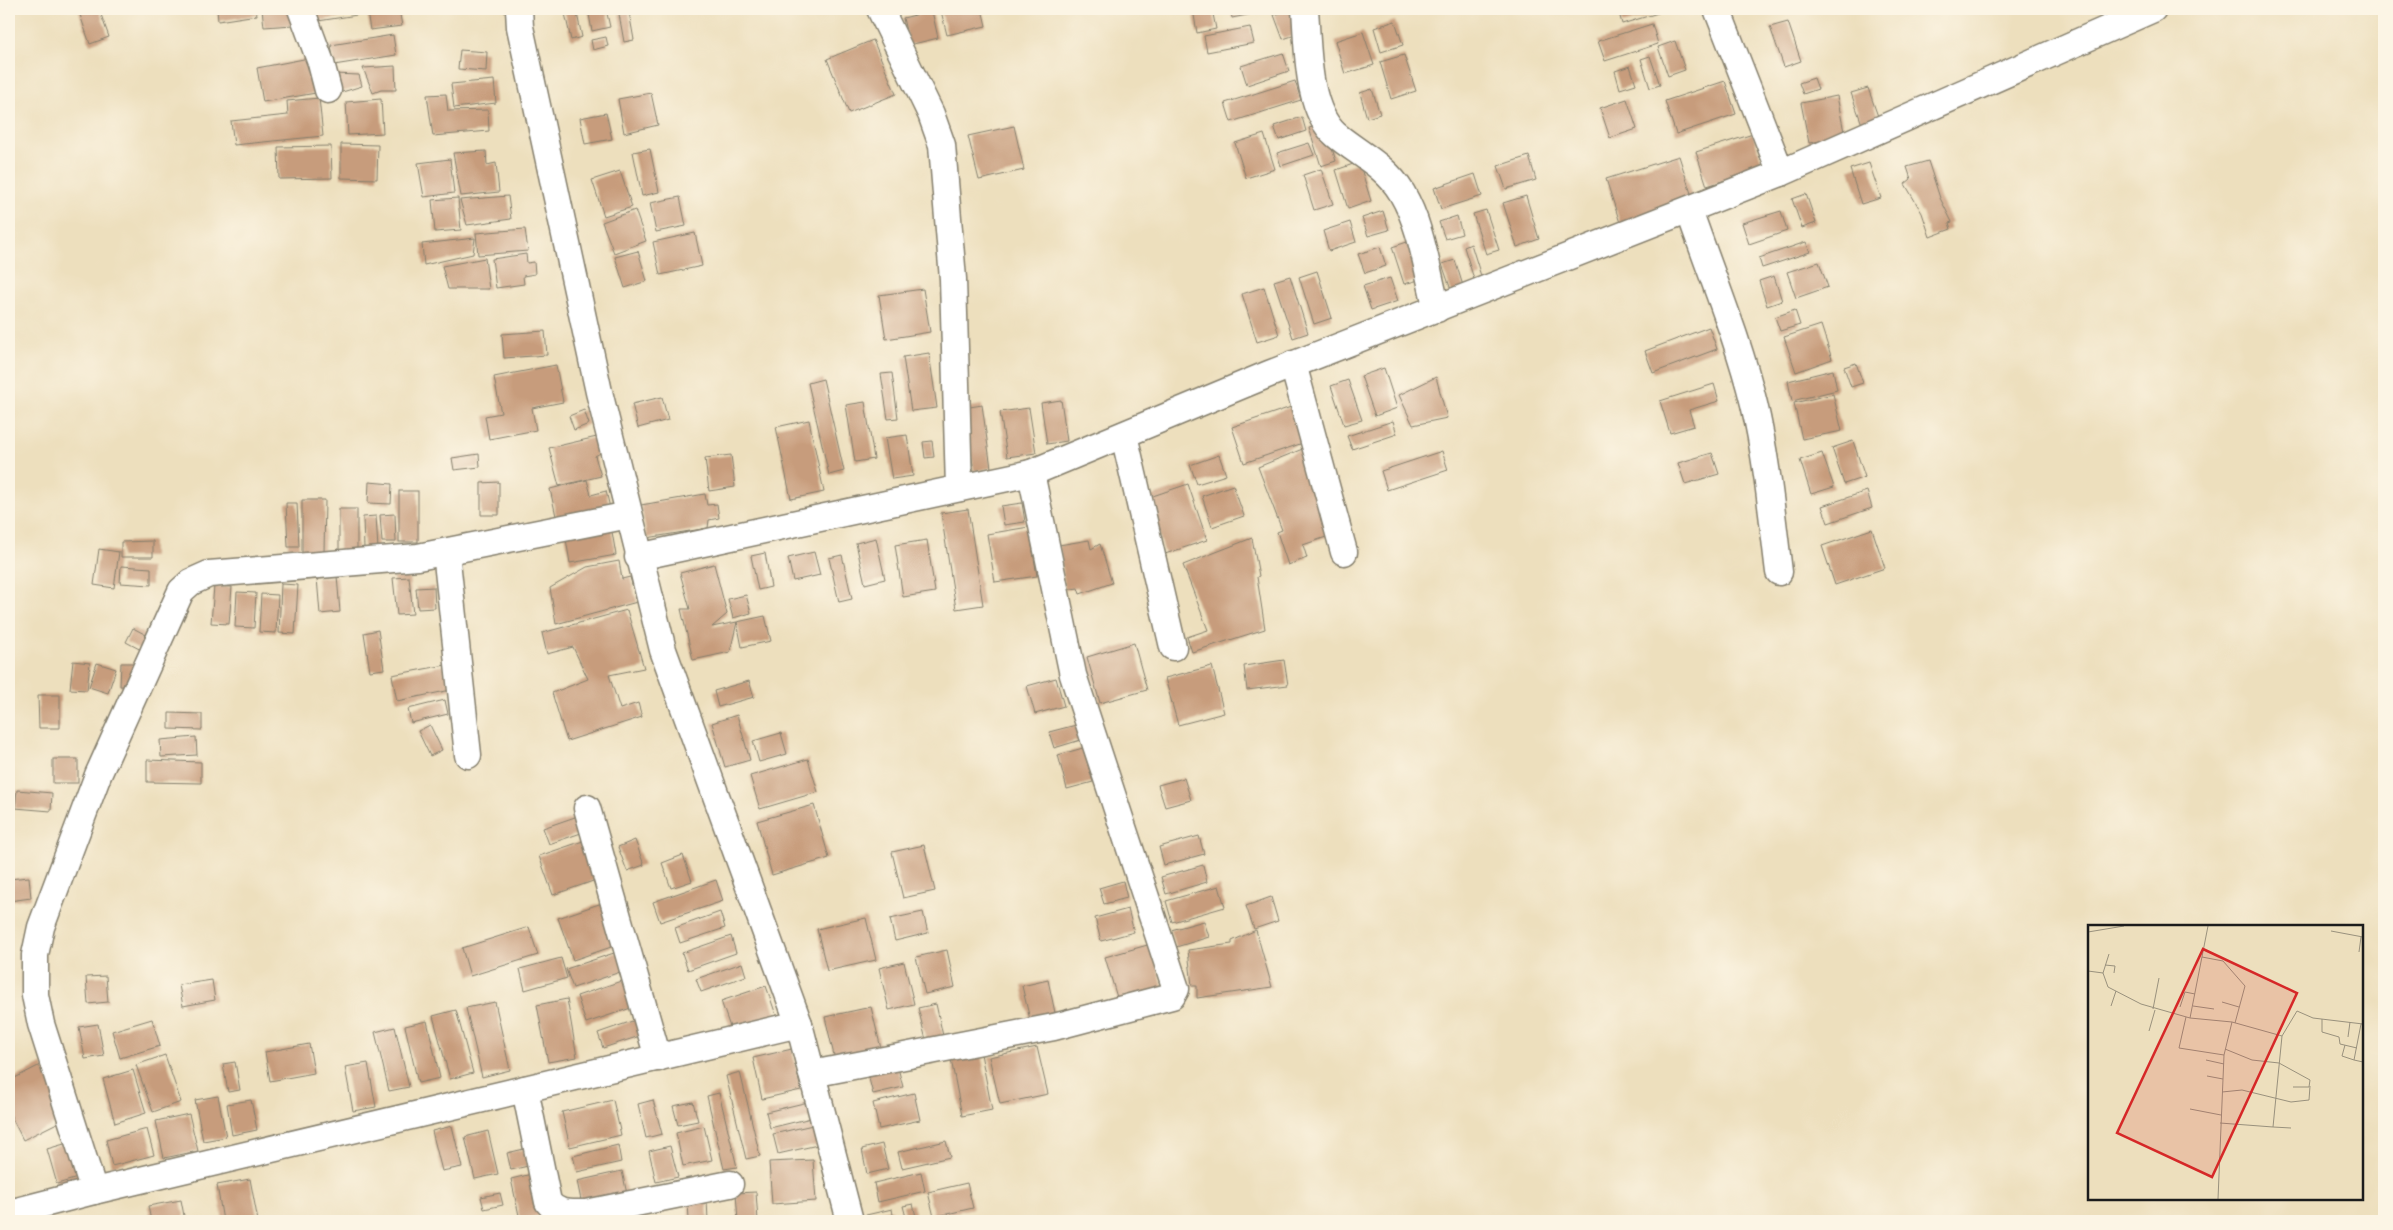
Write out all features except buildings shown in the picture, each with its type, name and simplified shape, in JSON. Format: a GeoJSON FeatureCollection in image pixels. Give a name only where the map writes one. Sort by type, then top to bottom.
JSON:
{"type":"FeatureCollection","features":[{"type":"Feature","properties":{"kind":"street"},"geometry":{"type":"LineString","coordinates":[[301,9],[321,63],[328,90]]}},
{"type":"Feature","properties":{"kind":"street"},"geometry":{"type":"LineString","coordinates":[[519,9],[520,26],[599,392],[638,557],[663,650],[686,718],[799,1024],[850,1221]]}},
{"type":"Feature","properties":{"kind":"street"},"geometry":{"type":"LineString","coordinates":[[880,9],[931,114],[942,145],[953,278],[959,488]]}},
{"type":"Feature","properties":{"kind":"street"},"geometry":{"type":"LineString","coordinates":[[1305,9],[1312,86],[1318,110],[1326,126],[1378,165],[1401,191],[1412,212],[1437,309]]}},
{"type":"Feature","properties":{"kind":"street"},"geometry":{"type":"LineString","coordinates":[[1717,9],[1781,173]]}},
{"type":"Feature","properties":{"kind":"street"},"geometry":{"type":"LineString","coordinates":[[638,557],[1031,473],[1124,436],[1293,364],[1781,173],[2153,9]]}},
{"type":"Feature","properties":{"kind":"street"},"geometry":{"type":"LineString","coordinates":[[1689,210],[1754,403],[1765,458],[1779,572]]}},
{"type":"Feature","properties":{"kind":"street"},"geometry":{"type":"LineString","coordinates":[[1293,364],[1344,552]]}},
{"type":"Feature","properties":{"kind":"street"},"geometry":{"type":"LineString","coordinates":[[1124,436],[1173,646]]}},
{"type":"Feature","properties":{"kind":"street"},"geometry":{"type":"LineString","coordinates":[[812,1074],[1054,1027],[1172,996],[1176,989],[1073,675],[1031,473]]}},
{"type":"Feature","properties":{"kind":"street"},"geometry":{"type":"LineString","coordinates":[[94,1191],[41,1024],[35,996],[35,955],[41,928],[98,775],[181,591],[191,582],[209,574],[418,557],[629,515]]}},
{"type":"Feature","properties":{"kind":"street"},"geometry":{"type":"LineString","coordinates":[[446,552],[468,755]]}},
{"type":"Feature","properties":{"kind":"street"},"geometry":{"type":"LineString","coordinates":[[587,808],[658,1058]]}},
{"type":"Feature","properties":{"kind":"street"},"geometry":{"type":"LineString","coordinates":[[9,1213],[94,1191],[799,1024]]}},
{"type":"Feature","properties":{"kind":"street"},"geometry":{"type":"LineString","coordinates":[[525,1089],[548,1202],[554,1209],[563,1213],[586,1213],[730,1184]]}}]}
